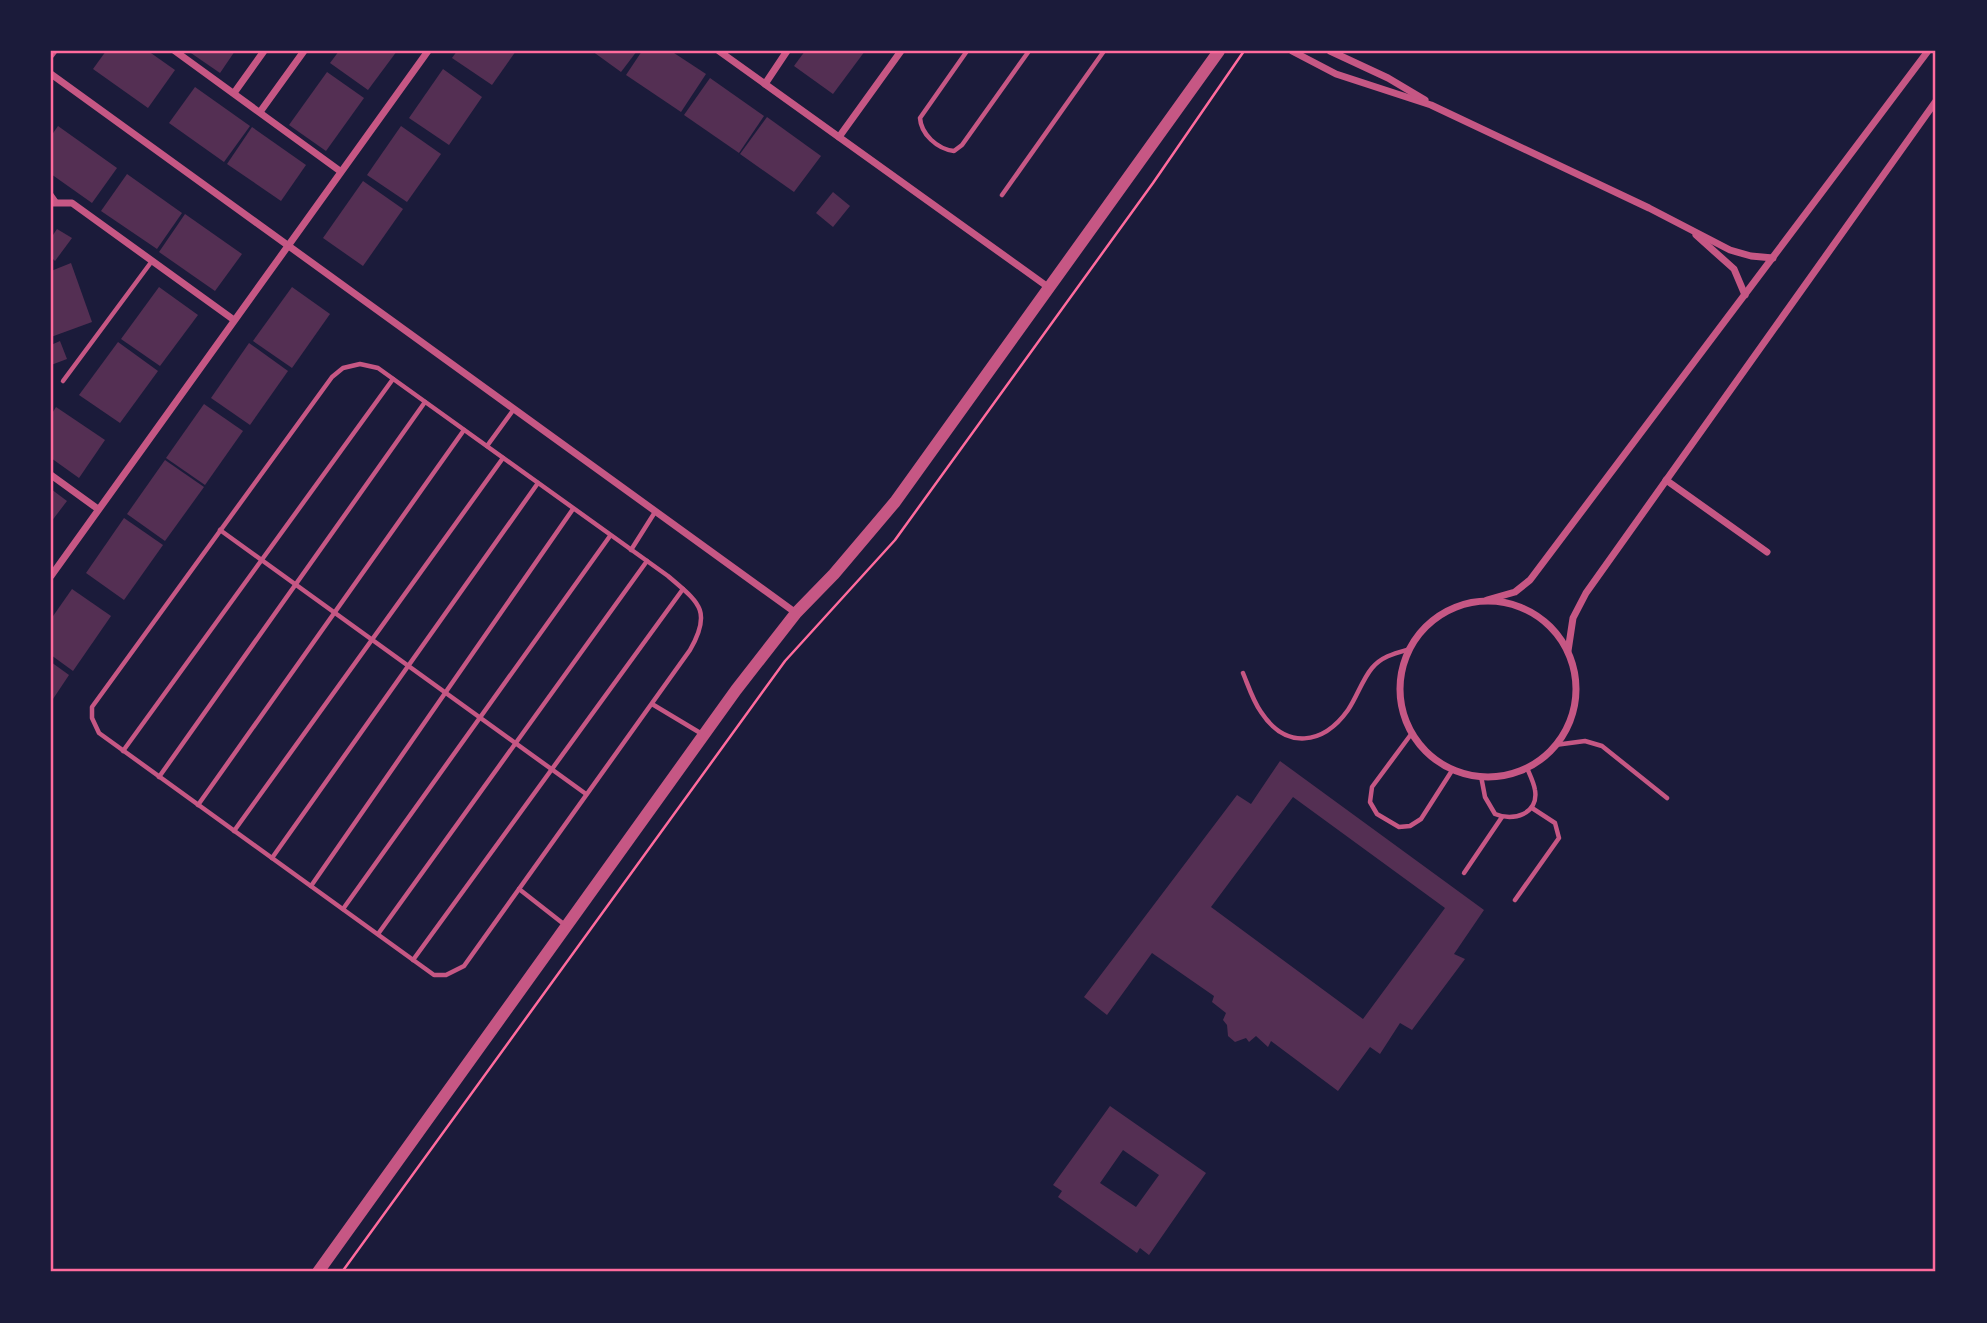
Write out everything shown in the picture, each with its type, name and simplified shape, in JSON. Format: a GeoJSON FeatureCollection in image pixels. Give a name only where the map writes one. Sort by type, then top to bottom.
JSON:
{"type":"FeatureCollection","features":[{"type":"Feature","properties":{"kind":"street"},"geometry":{"type":"LineString","coordinates":[[175,51],[340,171]]}},
{"type":"Feature","properties":{"kind":"street"},"geometry":{"type":"LineString","coordinates":[[234,93],[264,51]]}},
{"type":"Feature","properties":{"kind":"street"},"geometry":{"type":"LineString","coordinates":[[260,112],[304,51]]}},
{"type":"Feature","properties":{"kind":"street"},"geometry":{"type":"LineString","coordinates":[[51,576],[428,51]]}},
{"type":"Feature","properties":{"kind":"street"},"geometry":{"type":"LineString","coordinates":[[719,51],[1048,287]]}},
{"type":"Feature","properties":{"kind":"street"},"geometry":{"type":"LineString","coordinates":[[765,84],[787,51]]}},
{"type":"Feature","properties":{"kind":"street"},"geometry":{"type":"LineString","coordinates":[[839,137],[901,51]]}},
{"type":"Feature","properties":{"kind":"street"},"geometry":{"type":"LineString","coordinates":[[318,1272],[703,735],[796,613],[834,574],[895,502],[1219,51]]}},
{"type":"Feature","properties":{"kind":"street"},"geometry":{"type":"LineString","coordinates":[[1330,51],[1388,78],[1431,104],[1740,254],[1773,258]]}},
{"type":"Feature","properties":{"kind":"street"},"geometry":{"type":"LineString","coordinates":[[1487,600],[1512,604],[1535,614],[1554,630],[1568,650],[1575,675],[1576,694],[1567,728],[1555,745],[1527,768],[1499,776],[1481,776],[1443,766],[1421,747],[1406,723],[1399,695],[1402,666],[1410,649],[1433,619],[1459,605],[1515,592],[1530,580],[1928,51]]}},
{"type":"Feature","properties":{"kind":"street"},"geometry":{"type":"LineString","coordinates":[[1297,52],[1336,74],[1431,104]]}},
{"type":"Feature","properties":{"kind":"street"},"geometry":{"type":"LineString","coordinates":[[51,74],[796,613]]}},
{"type":"Feature","properties":{"kind":"street"},"geometry":{"type":"LineString","coordinates":[[1568,650],[1573,618],[1579,603],[1936,101]]}},
{"type":"Feature","properties":{"kind":"street"},"geometry":{"type":"LineString","coordinates":[[52,199],[72,203],[234,320]]}},
{"type":"Feature","properties":{"kind":"street"},"geometry":{"type":"LineString","coordinates":[[1694,232],[1728,262],[1745,295]]}},
{"type":"Feature","properties":{"kind":"street"},"geometry":{"type":"LineString","coordinates":[[51,475],[98,509]]}},
{"type":"Feature","properties":{"kind":"street"},"geometry":{"type":"LineString","coordinates":[[1667,480],[1768,552]]}},
{"type":"Feature","properties":{"kind":"lane"},"geometry":{"type":"LineString","coordinates":[[968,51],[920,118],[925,134],[946,150],[954,151],[962,145],[1029,51]]}},
{"type":"Feature","properties":{"kind":"lane"},"geometry":{"type":"LineString","coordinates":[[1002,195],[1104,51]]}},
{"type":"Feature","properties":{"kind":"lane"},"geometry":{"type":"LineString","coordinates":[[63,382],[152,261]]}},
{"type":"Feature","properties":{"kind":"lane"},"geometry":{"type":"LineString","coordinates":[[360,364],[378,368],[425,402],[694,597],[700,612],[702,630],[464,966],[446,975],[434,975],[159,777],[99,733],[92,718],[92,706],[332,377],[343,368],[360,364]]}},
{"type":"Feature","properties":{"kind":"lane"},"geometry":{"type":"LineString","coordinates":[[124,751],[393,379]]}},
{"type":"Feature","properties":{"kind":"lane"},"geometry":{"type":"LineString","coordinates":[[159,777],[425,402]]}},
{"type":"Feature","properties":{"kind":"lane"},"geometry":{"type":"LineString","coordinates":[[487,446],[514,409]]}},
{"type":"Feature","properties":{"kind":"lane"},"geometry":{"type":"LineString","coordinates":[[198,805],[464,430]]}},
{"type":"Feature","properties":{"kind":"lane"},"geometry":{"type":"LineString","coordinates":[[234,831],[503,458]]}},
{"type":"Feature","properties":{"kind":"lane"},"geometry":{"type":"LineString","coordinates":[[272,858],[538,483]]}},
{"type":"Feature","properties":{"kind":"lane"},"geometry":{"type":"LineString","coordinates":[[311,886],[573,509]]}},
{"type":"Feature","properties":{"kind":"lane"},"geometry":{"type":"LineString","coordinates":[[631,550],[656,512]]}},
{"type":"Feature","properties":{"kind":"lane"},"geometry":{"type":"LineString","coordinates":[[220,530],[586,794]]}},
{"type":"Feature","properties":{"kind":"lane"},"geometry":{"type":"LineString","coordinates":[[342,909],[610,536]]}},
{"type":"Feature","properties":{"kind":"lane"},"geometry":{"type":"LineString","coordinates":[[378,934],[647,561]]}},
{"type":"Feature","properties":{"kind":"lane"},"geometry":{"type":"LineString","coordinates":[[413,960],[682,589]]}},
{"type":"Feature","properties":{"kind":"lane"},"geometry":{"type":"LineString","coordinates":[[1242,673],[1261,712],[1279,730],[1294,739],[1311,739],[1329,730],[1348,710],[1373,666],[1388,655],[1410,649]]}},
{"type":"Feature","properties":{"kind":"lane"},"geometry":{"type":"LineString","coordinates":[[652,704],[703,735]]}},
{"type":"Feature","properties":{"kind":"lane"},"geometry":{"type":"LineString","coordinates":[[1412,733],[1372,787],[1370,802],[1377,814],[1399,827],[1410,826],[1421,819],[1453,769]]}},
{"type":"Feature","properties":{"kind":"lane"},"geometry":{"type":"LineString","coordinates":[[1555,745],[1585,741],[1602,746],[1667,798]]}},
{"type":"Feature","properties":{"kind":"lane"},"geometry":{"type":"LineString","coordinates":[[1481,776],[1485,797],[1494,814],[1502,817],[1524,814],[1532,808],[1535,791],[1527,768]]}},
{"type":"Feature","properties":{"kind":"lane"},"geometry":{"type":"LineString","coordinates":[[1515,900],[1559,838],[1555,823],[1532,808]]}},
{"type":"Feature","properties":{"kind":"lane"},"geometry":{"type":"LineString","coordinates":[[1464,873],[1502,817]]}},
{"type":"Feature","properties":{"kind":"lane"},"geometry":{"type":"LineString","coordinates":[[519,889],[567,927]]}},
{"type":"Feature","properties":{"kind":"path"},"geometry":{"type":"LineString","coordinates":[[342,1272],[785,661],[895,540],[1153,183],[1244,51]]}},
{"type":"Feature","properties":{"kind":"building"},"geometry":{"type":"Polygon","coordinates":[[[106,51],[148,51],[175,70],[148,108],[93,69],[106,51]]]}},
{"type":"Feature","properties":{"kind":"building"},"geometry":{"type":"Polygon","coordinates":[[[188,51],[235,51],[220,73],[188,51]]]}},
{"type":"Feature","properties":{"kind":"building"},"geometry":{"type":"Polygon","coordinates":[[[339,51],[397,51],[368,90],[330,63],[339,51]]]}},
{"type":"Feature","properties":{"kind":"building"},"geometry":{"type":"Polygon","coordinates":[[[457,51],[516,51],[492,85],[452,58],[457,51]]]}},
{"type":"Feature","properties":{"kind":"building"},"geometry":{"type":"Polygon","coordinates":[[[592,51],[637,51],[621,72],[592,51]]]}},
{"type":"Feature","properties":{"kind":"building"},"geometry":{"type":"Polygon","coordinates":[[[642,51],[671,51],[706,74],[681,112],[626,75],[642,51]]]}},
{"type":"Feature","properties":{"kind":"building"},"geometry":{"type":"Polygon","coordinates":[[[805,51],[865,51],[833,94],[794,66],[805,51]]]}},
{"type":"Feature","properties":{"kind":"building"},"geometry":{"type":"Polygon","coordinates":[[[443,69],[482,97],[449,145],[409,118],[443,69]]]}},
{"type":"Feature","properties":{"kind":"building"},"geometry":{"type":"Polygon","coordinates":[[[327,72],[364,98],[326,151],[289,125],[327,72]]]}},
{"type":"Feature","properties":{"kind":"building"},"geometry":{"type":"Polygon","coordinates":[[[710,78],[764,116],[739,153],[684,115],[710,78]]]}},
{"type":"Feature","properties":{"kind":"building"},"geometry":{"type":"Polygon","coordinates":[[[195,87],[250,126],[224,162],[169,123],[195,87]]]}},
{"type":"Feature","properties":{"kind":"building"},"geometry":{"type":"Polygon","coordinates":[[[767,117],[821,156],[794,192],[740,154],[767,117]]]}},
{"type":"Feature","properties":{"kind":"building"},"geometry":{"type":"Polygon","coordinates":[[[58,126],[117,168],[92,203],[51,174],[51,136],[58,126]]]}},
{"type":"Feature","properties":{"kind":"building"},"geometry":{"type":"Polygon","coordinates":[[[401,126],[441,154],[407,202],[367,175],[401,126]]]}},
{"type":"Feature","properties":{"kind":"building"},"geometry":{"type":"Polygon","coordinates":[[[252,127],[306,165],[281,201],[227,164],[252,127]]]}},
{"type":"Feature","properties":{"kind":"building"},"geometry":{"type":"Polygon","coordinates":[[[127,174],[182,213],[157,249],[101,211],[127,174]]]}},
{"type":"Feature","properties":{"kind":"building"},"geometry":{"type":"Polygon","coordinates":[[[363,181],[403,209],[363,266],[323,238],[363,181]]]}},
{"type":"Feature","properties":{"kind":"building"},"geometry":{"type":"Polygon","coordinates":[[[833,192],[850,206],[833,227],[816,213],[833,192]]]}},
{"type":"Feature","properties":{"kind":"building"},"geometry":{"type":"Polygon","coordinates":[[[185,214],[242,254],[215,291],[159,252],[185,214]]]}},
{"type":"Feature","properties":{"kind":"building"},"geometry":{"type":"Polygon","coordinates":[[[57,229],[72,238],[55,261],[51,257],[51,238],[57,229]]]}},
{"type":"Feature","properties":{"kind":"building"},"geometry":{"type":"Polygon","coordinates":[[[71,263],[92,322],[51,337],[51,271],[71,263]]]}},
{"type":"Feature","properties":{"kind":"building"},"geometry":{"type":"Polygon","coordinates":[[[159,287],[198,315],[160,366],[121,339],[159,287]]]}},
{"type":"Feature","properties":{"kind":"building"},"geometry":{"type":"Polygon","coordinates":[[[292,287],[330,314],[292,368],[253,341],[292,287]]]}},
{"type":"Feature","properties":{"kind":"building"},"geometry":{"type":"Polygon","coordinates":[[[60,341],[67,359],[51,365],[51,345],[60,341]]]}},
{"type":"Feature","properties":{"kind":"building"},"geometry":{"type":"Polygon","coordinates":[[[118,342],[158,371],[120,423],[79,395],[118,342]]]}},
{"type":"Feature","properties":{"kind":"building"},"geometry":{"type":"Polygon","coordinates":[[[249,343],[288,371],[250,425],[211,398],[249,343]]]}},
{"type":"Feature","properties":{"kind":"building"},"geometry":{"type":"Polygon","coordinates":[[[204,404],[243,431],[205,485],[166,458],[204,404]]]}},
{"type":"Feature","properties":{"kind":"building"},"geometry":{"type":"Polygon","coordinates":[[[56,407],[105,440],[79,478],[51,458],[51,415],[56,407]]]}},
{"type":"Feature","properties":{"kind":"building"},"geometry":{"type":"Polygon","coordinates":[[[165,460],[204,487],[165,541],[127,514],[165,460]]]}},
{"type":"Feature","properties":{"kind":"building"},"geometry":{"type":"Polygon","coordinates":[[[51,489],[67,501],[51,522],[51,489]]]}},
{"type":"Feature","properties":{"kind":"building"},"geometry":{"type":"Polygon","coordinates":[[[124,518],[163,545],[124,600],[86,573],[124,518]]]}},
{"type":"Feature","properties":{"kind":"building"},"geometry":{"type":"Polygon","coordinates":[[[72,589],[111,616],[73,671],[51,655],[51,619],[72,589]]]}},
{"type":"Feature","properties":{"kind":"building"},"geometry":{"type":"Polygon","coordinates":[[[51,662],[69,675],[51,702],[51,662]]]}},
{"type":"Feature","properties":{"kind":"building"},"geometry":{"type":"Polygon","coordinates":[[[1280,761],[1484,910],[1454,954],[1465,959],[1412,1030],[1400,1023],[1380,1054],[1370,1047],[1338,1091],[1271,1041],[1268,1047],[1256,1036],[1249,1042],[1246,1038],[1235,1042],[1228,1036],[1227,1025],[1223,1020],[1226,1013],[1212,1002],[1214,996],[1152,953],[1107,1015],[1084,997],[1237,795],[1251,804],[1280,761]],[[1293,797],[1211,907],[1363,1019],[1445,908],[1293,797]]]}},
{"type":"Feature","properties":{"kind":"building"},"geometry":{"type":"Polygon","coordinates":[[[1110,1106],[1206,1173],[1149,1255],[1140,1248],[1137,1253],[1058,1197],[1062,1191],[1053,1185],[1110,1106]],[[1123,1150],[1100,1183],[1136,1207],[1159,1175],[1123,1150]]]}}]}
